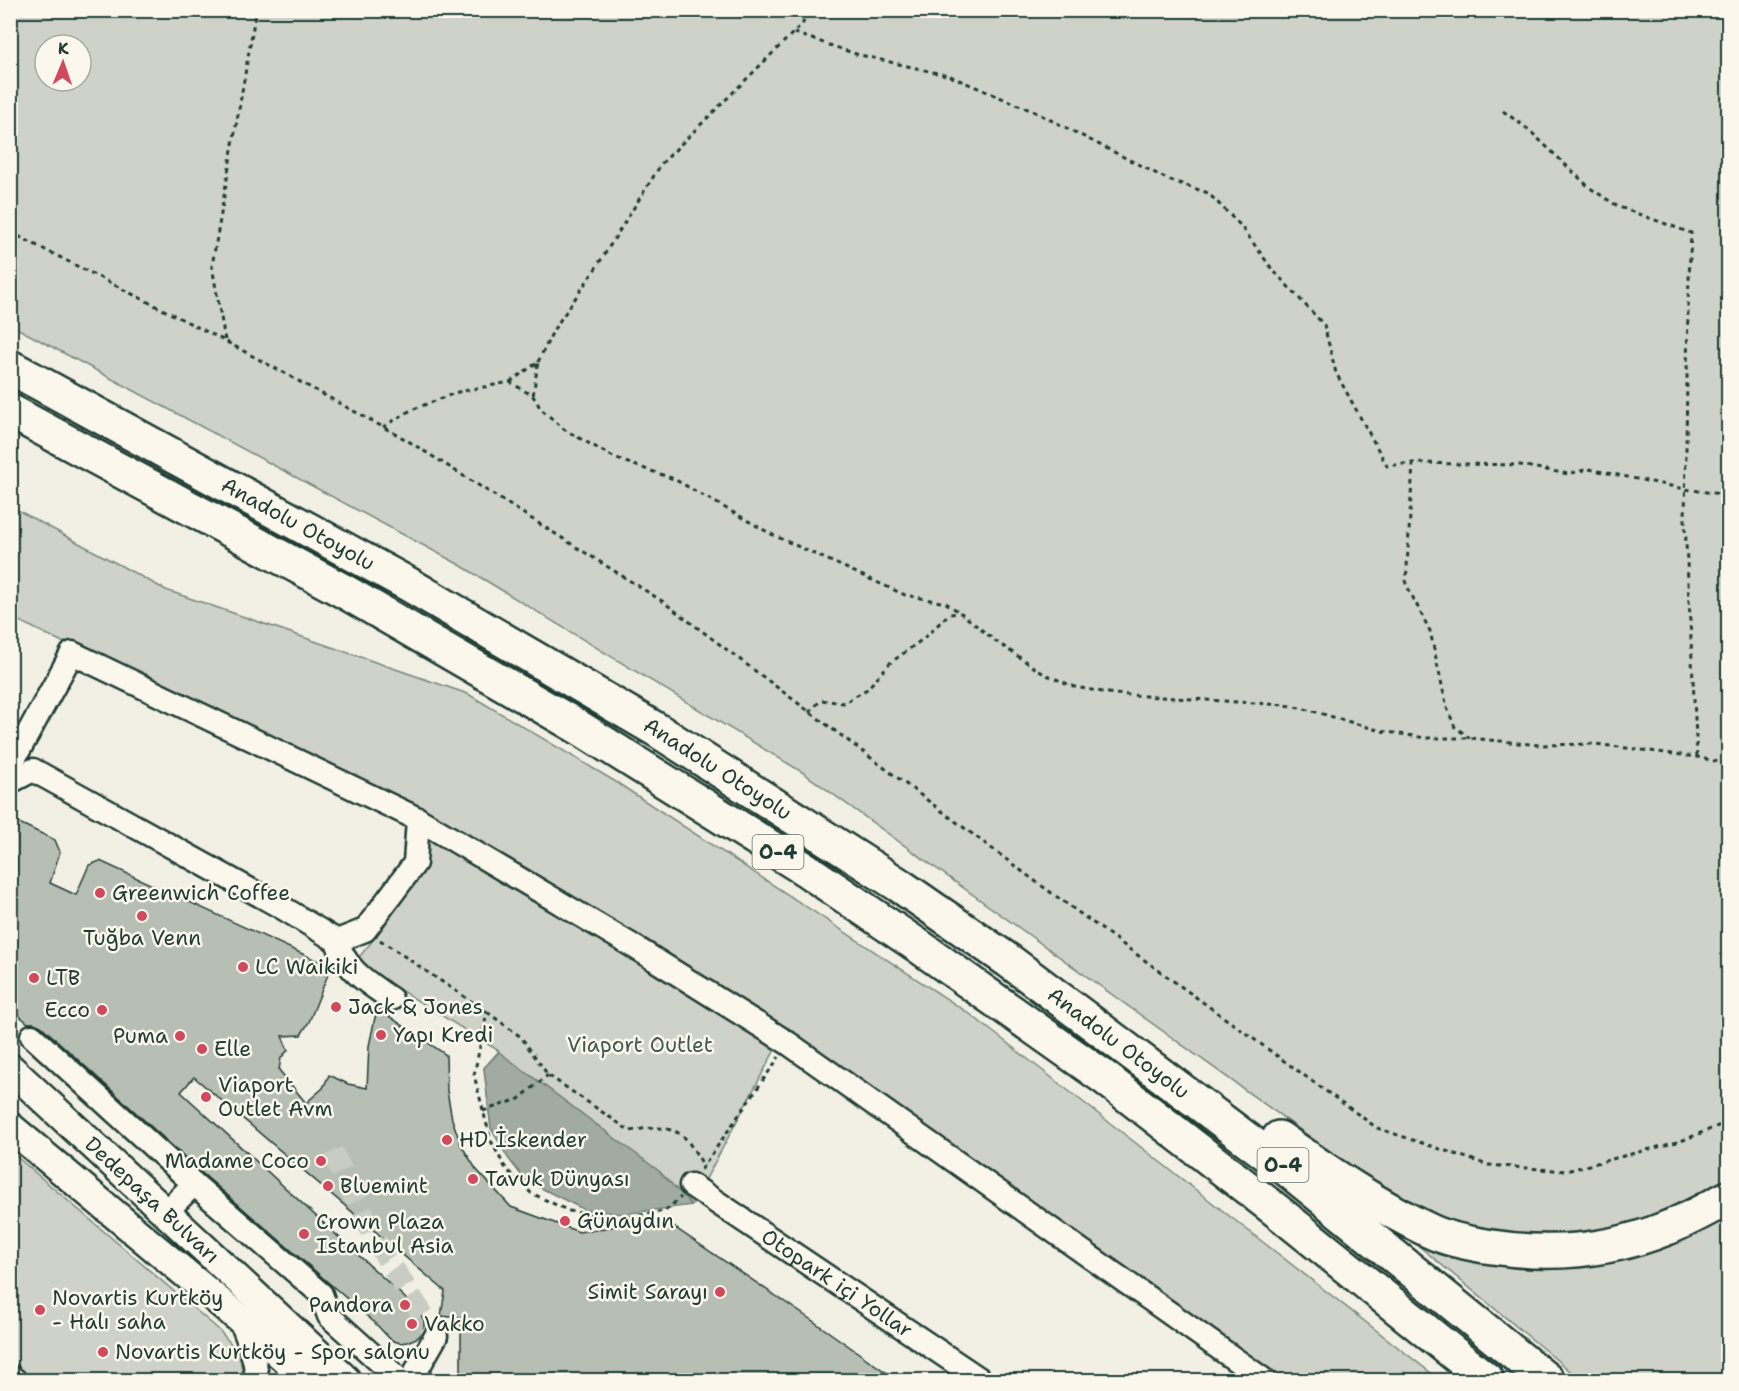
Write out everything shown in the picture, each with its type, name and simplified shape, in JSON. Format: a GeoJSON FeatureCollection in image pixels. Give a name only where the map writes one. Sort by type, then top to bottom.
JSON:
{"type":"FeatureCollection","features":[{"type":"Feature","properties":{"kind":"highway","name":"Anadolu Otoyolu"},"geometry":{"type":"LineString","coordinates":[[10,367],[408,584],[657,730],[812,828],[1009,961],[1288,1170],[1547,1380]]}},
{"type":"Feature","properties":{"kind":"highway","name":"Anadolu Otoyolu"},"geometry":{"type":"LineString","coordinates":[[10,411],[349,594],[580,728],[808,871],[948,966],[1105,1078],[1277,1211],[1487,1380]]}},
{"type":"Feature","properties":{"kind":"highway"},"geometry":{"type":"LineString","coordinates":[[1009,961],[1181,1065],[1301,1153],[1376,1202],[1432,1233],[1472,1244],[1523,1252],[1572,1251],[1614,1244],[1666,1228],[1728,1198]]}},
{"type":"Feature","properties":{"kind":"main road","name":"Dedepaşa Bulvarı"},"geometry":{"type":"LineString","coordinates":[[10,1068],[346,1380]]}},
{"type":"Feature","properties":{"kind":"main road","name":"Dedepaşa Bulvarı"},"geometry":{"type":"LineString","coordinates":[[10,1127],[240,1319],[309,1380]]}},
{"type":"Feature","properties":{"kind":"street"},"geometry":{"type":"LineString","coordinates":[[10,782],[72,653],[418,819],[633,946],[788,1043],[1264,1380]]}},
{"type":"Feature","properties":{"kind":"street"},"geometry":{"type":"LineString","coordinates":[[19,763],[283,908],[337,942],[350,969],[391,999]]}},
{"type":"Feature","properties":{"kind":"street"},"geometry":{"type":"LineString","coordinates":[[337,942],[365,930],[415,863],[418,819]]}},
{"type":"Feature","properties":{"kind":"street"},"geometry":{"type":"LineString","coordinates":[[32,1036],[194,1184],[321,1294],[329,1316],[400,1380]]}},
{"type":"Feature","properties":{"kind":"street"},"geometry":{"type":"LineString","coordinates":[[166,1212],[194,1184]]}},
{"type":"Feature","properties":{"kind":"street","name":"Otopark içi Yollar"},"geometry":{"type":"LineString","coordinates":[[691,1185],[981,1380]]}},
{"type":"Feature","properties":{"kind":"street"},"geometry":{"type":"LineString","coordinates":[[240,1319],[250,1341],[257,1366],[257,1380]]}},
{"type":"Feature","properties":{"kind":"street"},"geometry":{"type":"LineString","coordinates":[[411,1380],[436,1336]]}},
{"type":"Feature","properties":{"kind":"street"},"geometry":{"type":"LineString","coordinates":[[10,1376],[15,1380]]}},
{"type":"Feature","properties":{"kind":"path"},"geometry":{"type":"LineString","coordinates":[[225,341],[212,266],[256,10]]}},
{"type":"Feature","properties":{"kind":"path"},"geometry":{"type":"LineString","coordinates":[[533,396],[538,362],[554,329],[594,271],[662,163],[794,33],[803,23],[808,10]]}},
{"type":"Feature","properties":{"kind":"path"},"geometry":{"type":"LineString","coordinates":[[794,33],[856,54],[950,76],[1037,113],[1167,179],[1208,193],[1241,226],[1272,269],[1324,325],[1336,373],[1387,466],[1413,463],[1520,465],[1568,474],[1589,469],[1685,489],[1728,495]]}},
{"type":"Feature","properties":{"kind":"path"},"geometry":{"type":"LineString","coordinates":[[1503,111],[1529,130],[1590,188],[1619,207],[1691,233],[1685,523],[1697,757]]}},
{"type":"Feature","properties":{"kind":"path"},"geometry":{"type":"LineString","coordinates":[[10,232],[225,341],[383,428],[662,601],[1035,881],[1377,1128],[1488,1166],[1566,1171],[1681,1141],[1728,1122]]}},
{"type":"Feature","properties":{"kind":"path"},"geometry":{"type":"LineString","coordinates":[[383,428],[411,410],[458,392],[510,382],[538,362]]}},
{"type":"Feature","properties":{"kind":"path"},"geometry":{"type":"LineString","coordinates":[[510,382],[533,396],[541,409],[565,430],[617,459],[674,479],[773,535],[905,595],[946,603],[994,640],[1044,674],[1075,687],[1114,694],[1285,705],[1381,731],[1425,738],[1470,738],[1539,745],[1595,744],[1697,757],[1728,764]]}},
{"type":"Feature","properties":{"kind":"path"},"geometry":{"type":"LineString","coordinates":[[1413,463],[1406,584],[1430,631],[1447,708],[1455,727],[1470,738]]}},
{"type":"Feature","properties":{"kind":"path"},"geometry":{"type":"LineString","coordinates":[[809,711],[821,700],[844,703],[867,689],[890,663],[923,639],[949,614],[961,613]]}},
{"type":"Feature","properties":{"kind":"path"},"geometry":{"type":"LineString","coordinates":[[365,930],[521,1037],[548,1075],[630,1131],[652,1127],[666,1129],[684,1137],[704,1166]]}},
{"type":"Feature","properties":{"kind":"path"},"geometry":{"type":"LineString","coordinates":[[487,1012],[474,1075],[491,1141],[506,1169],[531,1193],[569,1211],[616,1219],[665,1212],[691,1185],[788,1043]]}},
{"type":"Feature","properties":{"kind":"path"},"geometry":{"type":"LineString","coordinates":[[483,1111],[519,1099],[548,1075]]}},
{"type":"Feature","properties":{"kind":"green space"},"geometry":{"type":"Polygon","coordinates":[[[10,11],[1728,11],[1728,1181],[1673,1211],[1596,1234],[1512,1237],[1421,1214],[802,772],[460,565],[11,325],[10,11]]]}},
{"type":"Feature","properties":{"kind":"green space"},"geometry":{"type":"Polygon","coordinates":[[[10,506],[166,590],[468,694],[616,782],[970,1014],[1440,1380],[1273,1380],[791,1035],[525,867],[11,617],[10,506]]]}},
{"type":"Feature","properties":{"kind":"green space","name":"Viaport Outlet"},"geometry":{"type":"Polygon","coordinates":[[[419,833],[778,1044],[692,1205],[585,1210],[525,1180],[491,1128],[484,1068],[499,1051],[355,962],[377,935],[419,833]]]}},
{"type":"Feature","properties":{"kind":"green space"},"geometry":{"type":"Polygon","coordinates":[[[10,1151],[218,1329],[239,1353],[244,1380],[27,1380],[11,1364],[10,1151]]]}},
{"type":"Feature","properties":{"kind":"green space"},"geometry":{"type":"Polygon","coordinates":[[[1374,1209],[1488,1256],[1728,1209],[1728,1305],[1722,1342],[1725,1380],[1581,1380],[1374,1209]]]}},
{"type":"Feature","properties":{"kind":"shaded area"},"geometry":{"type":"Polygon","coordinates":[[[499,1052],[659,1171],[692,1205],[623,1214],[585,1210],[525,1180],[508,1158],[491,1128],[484,1068],[499,1052]]]}},
{"type":"Feature","properties":{"kind":"building","name":"Viaport Outlet Avm"},"geometry":{"type":"Polygon","coordinates":[[[17,822],[55,840],[60,852],[50,883],[76,895],[89,865],[100,861],[331,967],[309,1022],[301,1035],[282,1036],[288,1050],[281,1058],[279,1070],[306,1103],[323,1088],[329,1075],[348,1084],[367,1088],[369,1046],[377,1008],[446,1055],[447,1091],[452,1119],[461,1145],[476,1169],[511,1207],[579,1232],[662,1219],[897,1380],[461,1380],[461,1318],[441,1316],[445,1291],[194,1077],[181,1092],[420,1314],[424,1320],[424,1327],[419,1337],[400,1343],[391,1340],[375,1323],[203,1174],[41,1026],[28,1023],[10,1008],[10,829],[17,822]]]}},
{"type":"Feature","properties":{"kind":"tunnel"},"geometry":{"type":"LineString","coordinates":[[332,1152],[378,1244],[436,1336]]}},
{"type":"Feature","properties":{"kind":"place","name":"Greenwich Coffee"},"geometry":{"type":"Point","coordinates":[100,893]}},
{"type":"Feature","properties":{"kind":"place","name":"Tuğba Venn"},"geometry":{"type":"Point","coordinates":[142,916]}},
{"type":"Feature","properties":{"kind":"place","name":"LC Waikiki"},"geometry":{"type":"Point","coordinates":[243,967]}},
{"type":"Feature","properties":{"kind":"place","name":"LTB"},"geometry":{"type":"Point","coordinates":[34,978]}},
{"type":"Feature","properties":{"kind":"place","name":"Jack & Jones"},"geometry":{"type":"Point","coordinates":[336,1007]}},
{"type":"Feature","properties":{"kind":"place","name":"Ecco"},"geometry":{"type":"Point","coordinates":[102,1010]}},
{"type":"Feature","properties":{"kind":"place","name":"Yapı Kredi"},"geometry":{"type":"Point","coordinates":[381,1035]}},
{"type":"Feature","properties":{"kind":"place","name":"Puma"},"geometry":{"type":"Point","coordinates":[180,1036]}},
{"type":"Feature","properties":{"kind":"place","name":"Elle"},"geometry":{"type":"Point","coordinates":[202,1049]}},
{"type":"Feature","properties":{"kind":"place","name":"Viaport Outlet Avm"},"geometry":{"type":"Point","coordinates":[206,1097]}},
{"type":"Feature","properties":{"kind":"place","name":"HD İskender"},"geometry":{"type":"Point","coordinates":[447,1140]}},
{"type":"Feature","properties":{"kind":"place","name":"Madame Coco"},"geometry":{"type":"Point","coordinates":[321,1161]}},
{"type":"Feature","properties":{"kind":"place","name":"Tavuk Dünyası"},"geometry":{"type":"Point","coordinates":[473,1179]}},
{"type":"Feature","properties":{"kind":"place","name":"Bluemint"},"geometry":{"type":"Point","coordinates":[328,1186]}},
{"type":"Feature","properties":{"kind":"place","name":"Günaydın"},"geometry":{"type":"Point","coordinates":[565,1221]}},
{"type":"Feature","properties":{"kind":"place","name":"Crown Plaza Istanbul Asia"},"geometry":{"type":"Point","coordinates":[304,1234]}},
{"type":"Feature","properties":{"kind":"place","name":"Simit Sarayı"},"geometry":{"type":"Point","coordinates":[720,1292]}},
{"type":"Feature","properties":{"kind":"place","name":"Pandora"},"geometry":{"type":"Point","coordinates":[405,1305]}},
{"type":"Feature","properties":{"kind":"place","name":"Novartis Kurtköy - Halı saha"},"geometry":{"type":"Point","coordinates":[40,1310]}},
{"type":"Feature","properties":{"kind":"place","name":"Vakko"},"geometry":{"type":"Point","coordinates":[412,1324]}},
{"type":"Feature","properties":{"kind":"place","name":"Novartis Kurtköy - Spor salonu"},"geometry":{"type":"Point","coordinates":[103,1352]}}]}
